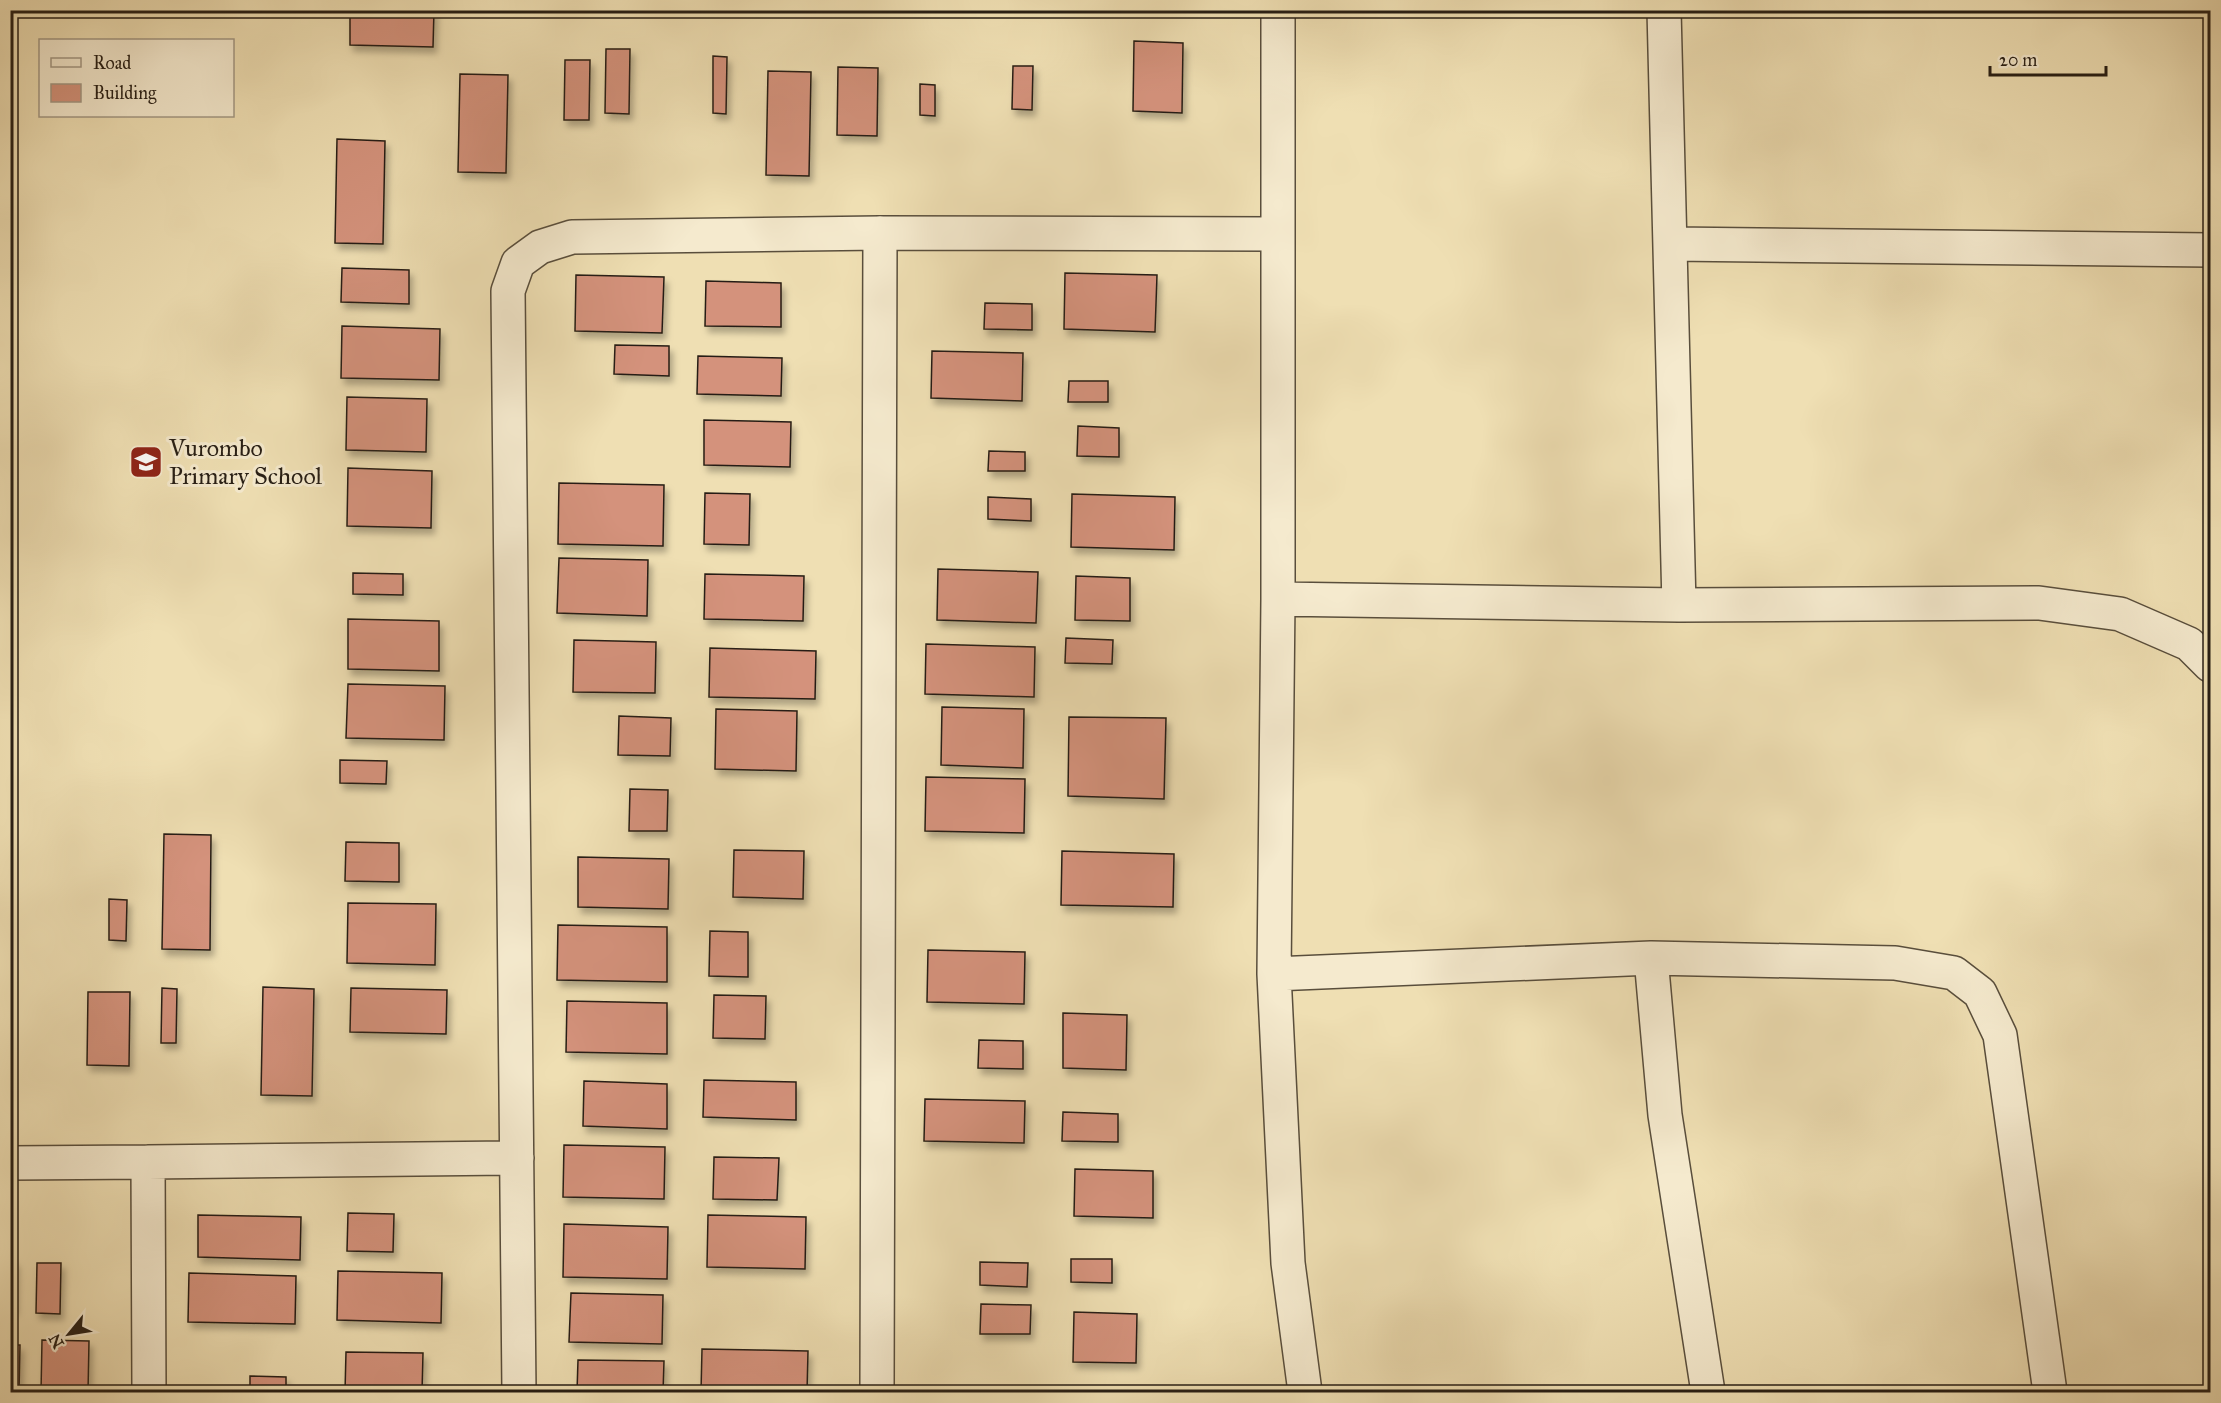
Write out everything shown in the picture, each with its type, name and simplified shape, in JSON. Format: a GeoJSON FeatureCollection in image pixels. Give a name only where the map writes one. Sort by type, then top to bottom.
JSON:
{"type":"FeatureCollection","features":[{"type":"Feature","properties":{"kind":"street"},"geometry":{"type":"LineString","coordinates":[[1278,10],[1278,599],[1274,974],[1288,1263],[1305,1392]]}},
{"type":"Feature","properties":{"kind":"street"},"geometry":{"type":"LineString","coordinates":[[1664,10],[1672,244],[1679,605]]}},
{"type":"Feature","properties":{"kind":"street"},"geometry":{"type":"LineString","coordinates":[[519,1392],[508,291],[518,263],[540,247],[572,237],[880,233],[1278,234]]}},
{"type":"Feature","properties":{"kind":"street"},"geometry":{"type":"LineString","coordinates":[[877,1392],[880,233]]}},
{"type":"Feature","properties":{"kind":"street"},"geometry":{"type":"LineString","coordinates":[[1672,244],[2211,250]]}},
{"type":"Feature","properties":{"kind":"street"},"geometry":{"type":"LineString","coordinates":[[1278,599],[1679,605],[2039,603],[2120,614],[2190,644],[2211,665]]}},
{"type":"Feature","properties":{"kind":"street"},"geometry":{"type":"LineString","coordinates":[[1274,974],[1651,958],[1895,963],[1954,973],[1980,993],[2000,1035],[2050,1392]]}},
{"type":"Feature","properties":{"kind":"street"},"geometry":{"type":"LineString","coordinates":[[1651,958],[1665,1115],[1708,1392]]}},
{"type":"Feature","properties":{"kind":"street"},"geometry":{"type":"LineString","coordinates":[[10,1163],[517,1158]]}},
{"type":"Feature","properties":{"kind":"street"},"geometry":{"type":"LineString","coordinates":[[148,1161],[149,1392]]}},
{"type":"Feature","properties":{"kind":"building"},"geometry":{"type":"Polygon","coordinates":[[[350,10],[434,10],[433,47],[350,45],[350,10]]]}},
{"type":"Feature","properties":{"kind":"building"},"geometry":{"type":"Polygon","coordinates":[[[1134,41],[1183,43],[1182,113],[1133,111],[1134,41]]]}},
{"type":"Feature","properties":{"kind":"building"},"geometry":{"type":"Polygon","coordinates":[[[606,49],[630,49],[629,114],[605,113],[606,49]]]}},
{"type":"Feature","properties":{"kind":"building"},"geometry":{"type":"Polygon","coordinates":[[[713,56],[727,57],[726,114],[713,113],[713,56]]]}},
{"type":"Feature","properties":{"kind":"building"},"geometry":{"type":"Polygon","coordinates":[[[565,60],[590,60],[589,120],[564,120],[565,60]]]}},
{"type":"Feature","properties":{"kind":"building"},"geometry":{"type":"Polygon","coordinates":[[[1013,66],[1033,66],[1032,110],[1012,109],[1013,66]]]}},
{"type":"Feature","properties":{"kind":"building"},"geometry":{"type":"Polygon","coordinates":[[[838,67],[878,68],[877,136],[837,135],[838,67]]]}},
{"type":"Feature","properties":{"kind":"building"},"geometry":{"type":"Polygon","coordinates":[[[768,71],[811,72],[809,176],[766,175],[768,71]]]}},
{"type":"Feature","properties":{"kind":"building"},"geometry":{"type":"Polygon","coordinates":[[[460,74],[508,75],[506,173],[458,172],[460,74]]]}},
{"type":"Feature","properties":{"kind":"building"},"geometry":{"type":"Polygon","coordinates":[[[920,84],[935,85],[935,116],[920,115],[920,84]]]}},
{"type":"Feature","properties":{"kind":"building"},"geometry":{"type":"Polygon","coordinates":[[[337,139],[385,141],[383,244],[335,243],[337,139]]]}},
{"type":"Feature","properties":{"kind":"building"},"geometry":{"type":"Polygon","coordinates":[[[342,268],[409,270],[409,304],[341,302],[342,268]]]}},
{"type":"Feature","properties":{"kind":"building"},"geometry":{"type":"Polygon","coordinates":[[[1065,273],[1157,275],[1155,332],[1064,329],[1065,273]]]}},
{"type":"Feature","properties":{"kind":"building"},"geometry":{"type":"Polygon","coordinates":[[[576,275],[664,277],[662,333],[575,331],[576,275]]]}},
{"type":"Feature","properties":{"kind":"building"},"geometry":{"type":"Polygon","coordinates":[[[706,281],[781,283],[781,327],[705,326],[706,281]]]}},
{"type":"Feature","properties":{"kind":"building"},"geometry":{"type":"Polygon","coordinates":[[[985,303],[1032,304],[1032,330],[984,329],[985,303]]]}},
{"type":"Feature","properties":{"kind":"building"},"geometry":{"type":"Polygon","coordinates":[[[342,326],[440,329],[439,380],[341,378],[342,326]]]}},
{"type":"Feature","properties":{"kind":"building"},"geometry":{"type":"Polygon","coordinates":[[[615,345],[669,346],[669,376],[614,374],[615,345]]]}},
{"type":"Feature","properties":{"kind":"building"},"geometry":{"type":"Polygon","coordinates":[[[932,351],[1023,353],[1022,401],[931,398],[932,351]]]}},
{"type":"Feature","properties":{"kind":"building"},"geometry":{"type":"Polygon","coordinates":[[[698,356],[782,358],[781,396],[697,394],[698,356]]]}},
{"type":"Feature","properties":{"kind":"building"},"geometry":{"type":"Polygon","coordinates":[[[1069,381],[1108,381],[1108,402],[1068,402],[1069,381]]]}},
{"type":"Feature","properties":{"kind":"building"},"geometry":{"type":"Polygon","coordinates":[[[347,397],[427,399],[426,452],[346,450],[347,397]]]}},
{"type":"Feature","properties":{"kind":"building"},"geometry":{"type":"Polygon","coordinates":[[[704,420],[791,422],[790,467],[704,465],[704,420]]]}},
{"type":"Feature","properties":{"kind":"building"},"geometry":{"type":"Polygon","coordinates":[[[1078,426],[1119,428],[1119,457],[1077,456],[1078,426]]]}},
{"type":"Feature","properties":{"kind":"building"},"geometry":{"type":"Polygon","coordinates":[[[989,451],[1025,452],[1025,471],[988,471],[989,451]]]}},
{"type":"Feature","properties":{"kind":"building"},"geometry":{"type":"Polygon","coordinates":[[[348,468],[432,471],[431,528],[347,526],[348,468]]]}},
{"type":"Feature","properties":{"kind":"building"},"geometry":{"type":"Polygon","coordinates":[[[559,483],[664,485],[663,546],[558,544],[559,483]]]}},
{"type":"Feature","properties":{"kind":"building"},"geometry":{"type":"Polygon","coordinates":[[[705,493],[750,494],[749,545],[704,544],[705,493]]]}},
{"type":"Feature","properties":{"kind":"building"},"geometry":{"type":"Polygon","coordinates":[[[1072,494],[1175,497],[1174,550],[1071,547],[1072,494]]]}},
{"type":"Feature","properties":{"kind":"building"},"geometry":{"type":"Polygon","coordinates":[[[988,497],[1031,499],[1031,521],[988,519],[988,497]]]}},
{"type":"Feature","properties":{"kind":"building"},"geometry":{"type":"Polygon","coordinates":[[[559,558],[648,560],[647,616],[557,613],[559,558]]]}},
{"type":"Feature","properties":{"kind":"building"},"geometry":{"type":"Polygon","coordinates":[[[938,569],[1038,572],[1036,623],[937,620],[938,569]]]}},
{"type":"Feature","properties":{"kind":"building"},"geometry":{"type":"Polygon","coordinates":[[[353,573],[403,574],[403,595],[353,594],[353,573]]]}},
{"type":"Feature","properties":{"kind":"building"},"geometry":{"type":"Polygon","coordinates":[[[705,574],[804,576],[803,621],[704,619],[705,574]]]}},
{"type":"Feature","properties":{"kind":"building"},"geometry":{"type":"Polygon","coordinates":[[[1076,576],[1130,578],[1130,621],[1075,620],[1076,576]]]}},
{"type":"Feature","properties":{"kind":"building"},"geometry":{"type":"Polygon","coordinates":[[[348,619],[439,621],[439,671],[348,669],[348,619]]]}},
{"type":"Feature","properties":{"kind":"building"},"geometry":{"type":"Polygon","coordinates":[[[1066,638],[1113,640],[1112,664],[1065,663],[1066,638]]]}},
{"type":"Feature","properties":{"kind":"building"},"geometry":{"type":"Polygon","coordinates":[[[574,640],[656,642],[655,693],[573,692],[574,640]]]}},
{"type":"Feature","properties":{"kind":"building"},"geometry":{"type":"Polygon","coordinates":[[[926,644],[1035,647],[1034,697],[925,694],[926,644]]]}},
{"type":"Feature","properties":{"kind":"building"},"geometry":{"type":"Polygon","coordinates":[[[710,648],[816,651],[815,699],[709,697],[710,648]]]}},
{"type":"Feature","properties":{"kind":"building"},"geometry":{"type":"Polygon","coordinates":[[[348,684],[445,686],[444,740],[346,738],[348,684]]]}},
{"type":"Feature","properties":{"kind":"building"},"geometry":{"type":"Polygon","coordinates":[[[942,707],[1024,709],[1023,768],[941,765],[942,707]]]}},
{"type":"Feature","properties":{"kind":"building"},"geometry":{"type":"Polygon","coordinates":[[[716,709],[797,711],[796,771],[715,769],[716,709]]]}},
{"type":"Feature","properties":{"kind":"building"},"geometry":{"type":"Polygon","coordinates":[[[619,716],[671,718],[670,756],[618,755],[619,716]]]}},
{"type":"Feature","properties":{"kind":"building"},"geometry":{"type":"Polygon","coordinates":[[[1069,717],[1166,718],[1164,799],[1068,796],[1069,717]]]}},
{"type":"Feature","properties":{"kind":"building"},"geometry":{"type":"Polygon","coordinates":[[[340,760],[387,761],[386,784],[340,783],[340,760]]]}},
{"type":"Feature","properties":{"kind":"building"},"geometry":{"type":"Polygon","coordinates":[[[926,777],[1025,779],[1024,833],[925,831],[926,777]]]}},
{"type":"Feature","properties":{"kind":"building"},"geometry":{"type":"Polygon","coordinates":[[[630,789],[668,790],[667,831],[629,831],[630,789]]]}},
{"type":"Feature","properties":{"kind":"building"},"geometry":{"type":"Polygon","coordinates":[[[164,834],[211,835],[210,950],[162,949],[164,834]]]}},
{"type":"Feature","properties":{"kind":"building"},"geometry":{"type":"Polygon","coordinates":[[[346,842],[399,843],[399,882],[345,881],[346,842]]]}},
{"type":"Feature","properties":{"kind":"building"},"geometry":{"type":"Polygon","coordinates":[[[734,850],[804,851],[803,899],[733,897],[734,850]]]}},
{"type":"Feature","properties":{"kind":"building"},"geometry":{"type":"Polygon","coordinates":[[[1062,851],[1174,854],[1173,907],[1061,905],[1062,851]]]}},
{"type":"Feature","properties":{"kind":"building"},"geometry":{"type":"Polygon","coordinates":[[[578,857],[669,859],[668,909],[578,907],[578,857]]]}},
{"type":"Feature","properties":{"kind":"building"},"geometry":{"type":"Polygon","coordinates":[[[109,899],[127,900],[126,941],[109,940],[109,899]]]}},
{"type":"Feature","properties":{"kind":"building"},"geometry":{"type":"Polygon","coordinates":[[[348,903],[436,904],[435,965],[347,963],[348,903]]]}},
{"type":"Feature","properties":{"kind":"building"},"geometry":{"type":"Polygon","coordinates":[[[558,925],[667,927],[667,982],[557,980],[558,925]]]}},
{"type":"Feature","properties":{"kind":"building"},"geometry":{"type":"Polygon","coordinates":[[[710,931],[748,932],[748,977],[709,976],[710,931]]]}},
{"type":"Feature","properties":{"kind":"building"},"geometry":{"type":"Polygon","coordinates":[[[928,950],[1025,952],[1024,1004],[927,1002],[928,950]]]}},
{"type":"Feature","properties":{"kind":"building"},"geometry":{"type":"Polygon","coordinates":[[[263,987],[314,989],[312,1096],[261,1095],[263,987]]]}},
{"type":"Feature","properties":{"kind":"building"},"geometry":{"type":"Polygon","coordinates":[[[162,988],[177,989],[176,1043],[161,1043],[162,988]]]}},
{"type":"Feature","properties":{"kind":"building"},"geometry":{"type":"Polygon","coordinates":[[[351,988],[447,990],[446,1034],[350,1032],[351,988]]]}},
{"type":"Feature","properties":{"kind":"building"},"geometry":{"type":"Polygon","coordinates":[[[88,992],[130,992],[129,1066],[87,1065],[88,992]]]}},
{"type":"Feature","properties":{"kind":"building"},"geometry":{"type":"Polygon","coordinates":[[[714,995],[766,996],[765,1039],[713,1038],[714,995]]]}},
{"type":"Feature","properties":{"kind":"building"},"geometry":{"type":"Polygon","coordinates":[[[567,1001],[667,1003],[667,1054],[566,1052],[567,1001]]]}},
{"type":"Feature","properties":{"kind":"building"},"geometry":{"type":"Polygon","coordinates":[[[1063,1013],[1127,1015],[1126,1070],[1063,1068],[1063,1013]]]}},
{"type":"Feature","properties":{"kind":"building"},"geometry":{"type":"Polygon","coordinates":[[[979,1040],[1023,1041],[1023,1069],[978,1068],[979,1040]]]}},
{"type":"Feature","properties":{"kind":"building"},"geometry":{"type":"Polygon","coordinates":[[[704,1080],[796,1082],[796,1120],[703,1117],[704,1080]]]}},
{"type":"Feature","properties":{"kind":"building"},"geometry":{"type":"Polygon","coordinates":[[[584,1081],[667,1084],[667,1129],[583,1126],[584,1081]]]}},
{"type":"Feature","properties":{"kind":"building"},"geometry":{"type":"Polygon","coordinates":[[[925,1099],[1025,1101],[1024,1143],[924,1141],[925,1099]]]}},
{"type":"Feature","properties":{"kind":"building"},"geometry":{"type":"Polygon","coordinates":[[[1063,1112],[1118,1114],[1118,1142],[1062,1141],[1063,1112]]]}},
{"type":"Feature","properties":{"kind":"building"},"geometry":{"type":"Polygon","coordinates":[[[564,1145],[665,1147],[664,1199],[563,1197],[564,1145]]]}},
{"type":"Feature","properties":{"kind":"building"},"geometry":{"type":"Polygon","coordinates":[[[714,1157],[779,1158],[777,1200],[713,1199],[714,1157]]]}},
{"type":"Feature","properties":{"kind":"building"},"geometry":{"type":"Polygon","coordinates":[[[1075,1169],[1153,1171],[1153,1218],[1074,1216],[1075,1169]]]}},
{"type":"Feature","properties":{"kind":"building"},"geometry":{"type":"Polygon","coordinates":[[[348,1213],[394,1214],[393,1252],[347,1251],[348,1213]]]}},
{"type":"Feature","properties":{"kind":"building"},"geometry":{"type":"Polygon","coordinates":[[[198,1215],[301,1217],[300,1260],[198,1257],[198,1215]]]}},
{"type":"Feature","properties":{"kind":"building"},"geometry":{"type":"Polygon","coordinates":[[[708,1215],[806,1217],[805,1269],[707,1267],[708,1215]]]}},
{"type":"Feature","properties":{"kind":"building"},"geometry":{"type":"Polygon","coordinates":[[[564,1224],[668,1227],[667,1279],[563,1277],[564,1224]]]}},
{"type":"Feature","properties":{"kind":"building"},"geometry":{"type":"Polygon","coordinates":[[[1071,1259],[1112,1259],[1112,1283],[1071,1282],[1071,1259]]]}},
{"type":"Feature","properties":{"kind":"building"},"geometry":{"type":"Polygon","coordinates":[[[10,1260],[15,1261],[14,1309],[10,1309],[10,1260]]]}},
{"type":"Feature","properties":{"kind":"building"},"geometry":{"type":"Polygon","coordinates":[[[980,1262],[1028,1263],[1027,1287],[980,1285],[980,1262]]]}},
{"type":"Feature","properties":{"kind":"building"},"geometry":{"type":"Polygon","coordinates":[[[37,1263],[61,1263],[60,1314],[36,1313],[37,1263]]]}},
{"type":"Feature","properties":{"kind":"building"},"geometry":{"type":"Polygon","coordinates":[[[338,1271],[442,1273],[441,1323],[337,1320],[338,1271]]]}},
{"type":"Feature","properties":{"kind":"building"},"geometry":{"type":"Polygon","coordinates":[[[189,1273],[296,1276],[295,1324],[188,1322],[189,1273]]]}},
{"type":"Feature","properties":{"kind":"building"},"geometry":{"type":"Polygon","coordinates":[[[571,1293],[663,1295],[662,1344],[569,1342],[571,1293]]]}},
{"type":"Feature","properties":{"kind":"building"},"geometry":{"type":"Polygon","coordinates":[[[981,1304],[1031,1305],[1030,1334],[980,1334],[981,1304]]]}},
{"type":"Feature","properties":{"kind":"building"},"geometry":{"type":"Polygon","coordinates":[[[1074,1312],[1137,1314],[1136,1363],[1073,1362],[1074,1312]]]}},
{"type":"Feature","properties":{"kind":"building"},"geometry":{"type":"Polygon","coordinates":[[[42,1340],[89,1341],[88,1392],[41,1392],[42,1340]]]}},
{"type":"Feature","properties":{"kind":"building"},"geometry":{"type":"Polygon","coordinates":[[[10,1345],[20,1345],[19,1392],[10,1392],[10,1345]]]}},
{"type":"Feature","properties":{"kind":"building"},"geometry":{"type":"Polygon","coordinates":[[[702,1349],[808,1351],[807,1392],[701,1392],[702,1349]]]}},
{"type":"Feature","properties":{"kind":"building"},"geometry":{"type":"Polygon","coordinates":[[[346,1352],[423,1353],[422,1392],[345,1392],[346,1352]]]}},
{"type":"Feature","properties":{"kind":"building"},"geometry":{"type":"Polygon","coordinates":[[[578,1360],[664,1361],[663,1392],[577,1392],[578,1360]]]}},
{"type":"Feature","properties":{"kind":"building"},"geometry":{"type":"Polygon","coordinates":[[[250,1376],[286,1377],[286,1392],[250,1392],[250,1376]]]}},
{"type":"Feature","properties":{"kind":"building"},"geometry":{"type":"Polygon","coordinates":[[[1074,1386],[1176,1389],[1176,1392],[1074,1392],[1074,1386]]]}},
{"type":"Feature","properties":{"kind":"place","name":"Vurombo Primary School"},"geometry":{"type":"Point","coordinates":[146,462]}}]}
